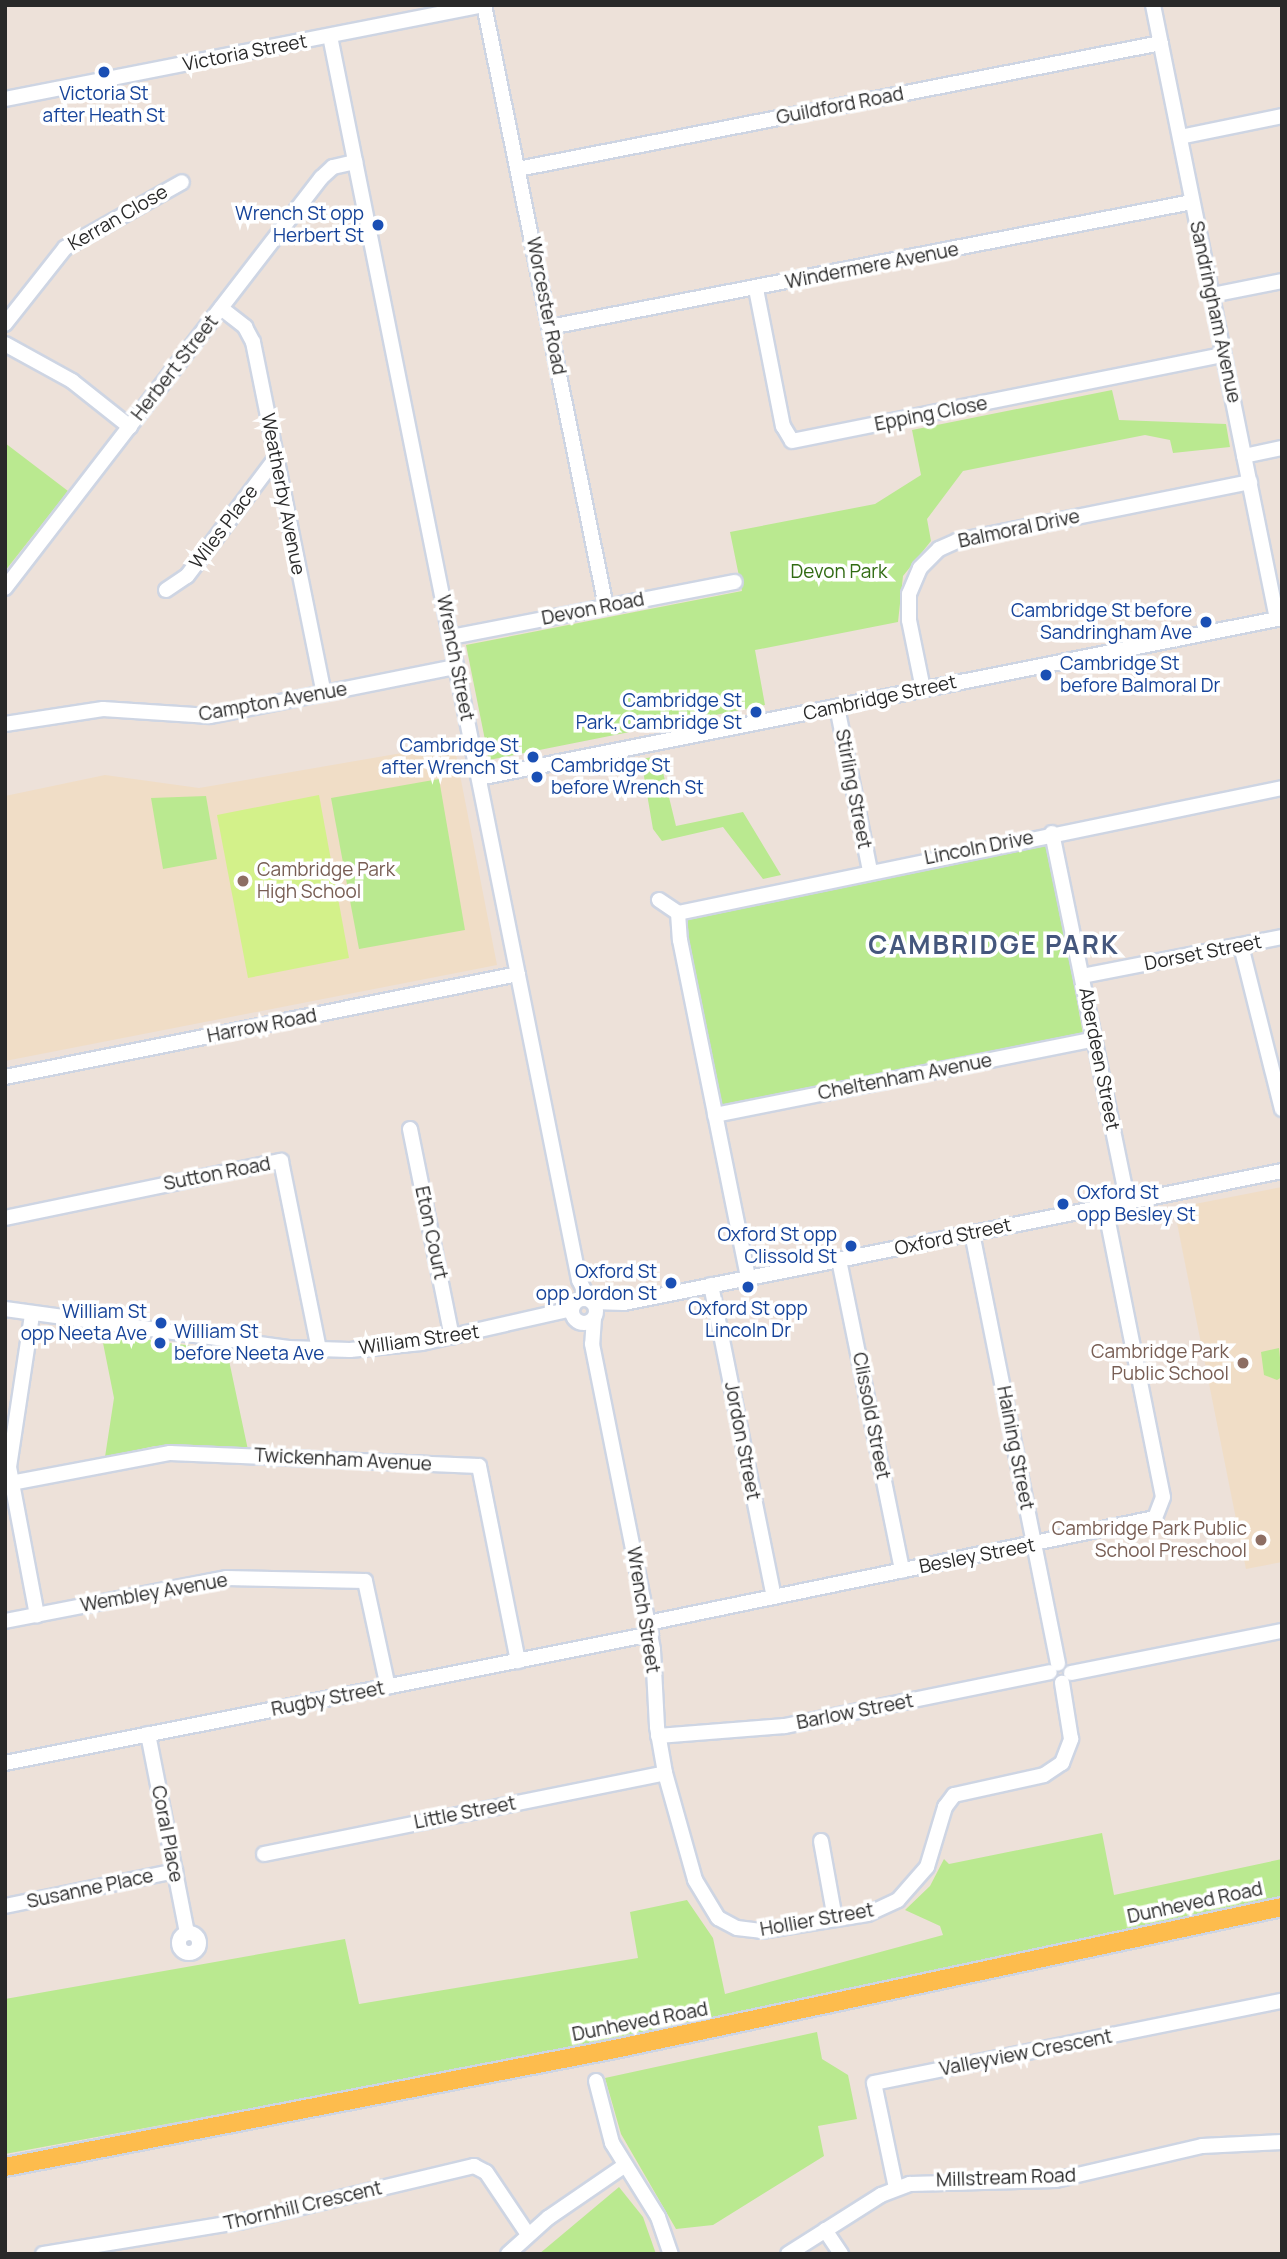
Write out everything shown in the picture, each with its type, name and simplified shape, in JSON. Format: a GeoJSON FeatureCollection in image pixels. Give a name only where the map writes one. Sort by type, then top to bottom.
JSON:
{"type":"FeatureCollection","features":[{"type":"Feature","properties":{"kind":"main road","name":"Dunheved Road"},"geometry":{"type":"LineString","coordinates":[[5,2166],[653,2041],[1282,1907]]}},
{"type":"Feature","properties":{"kind":"street","name":"Victoria Street"},"geometry":{"type":"LineString","coordinates":[[5,99],[484,5]]}},
{"type":"Feature","properties":{"kind":"street","name":"Worcester Road"},"geometry":{"type":"LineString","coordinates":[[484,5],[606,607]]}},
{"type":"Feature","properties":{"kind":"street","name":"Sandringham Avenue"},"geometry":{"type":"LineString","coordinates":[[1153,5],[1279,618]]}},
{"type":"Feature","properties":{"kind":"street","name":"Wrench Street"},"geometry":{"type":"LineString","coordinates":[[330,36],[649,1628],[658,1736],[683,1845],[713,1913]]}},
{"type":"Feature","properties":{"kind":"street","name":"Guildford Road"},"geometry":{"type":"LineString","coordinates":[[518,169],[1161,43]]}},
{"type":"Feature","properties":{"kind":"street"},"geometry":{"type":"LineString","coordinates":[[1180,137],[1282,116]]}},
{"type":"Feature","properties":{"kind":"street","name":"Herbert Street"},"geometry":{"type":"LineString","coordinates":[[5,588],[326,172],[355,162]]}},
{"type":"Feature","properties":{"kind":"street","name":"Kerran Close"},"geometry":{"type":"LineString","coordinates":[[5,324],[65,247],[181,182]]}},
{"type":"Feature","properties":{"kind":"street","name":"Windermere Avenue"},"geometry":{"type":"LineString","coordinates":[[550,327],[1192,202]]}},
{"type":"Feature","properties":{"kind":"street"},"geometry":{"type":"LineString","coordinates":[[1212,295],[1282,281]]}},
{"type":"Feature","properties":{"kind":"street","name":"Epping Close"},"geometry":{"type":"LineString","coordinates":[[756,289],[785,433],[792,441],[1224,355]]}},
{"type":"Feature","properties":{"kind":"street","name":"Weatherby Avenue"},"geometry":{"type":"LineString","coordinates":[[221,308],[252,338],[324,693]]}},
{"type":"Feature","properties":{"kind":"street"},"geometry":{"type":"LineString","coordinates":[[5,344],[72,381],[130,426]]}},
{"type":"Feature","properties":{"kind":"street"},"geometry":{"type":"LineString","coordinates":[[1244,456],[1282,448]]}},
{"type":"Feature","properties":{"kind":"street","name":"Wiles Place"},"geometry":{"type":"LineString","coordinates":[[166,590],[187,576],[276,458]]}},
{"type":"Feature","properties":{"kind":"street","name":"Balmoral Drive"},"geometry":{"type":"LineString","coordinates":[[923,689],[909,620],[909,594],[919,568],[939,549],[957,541],[1250,482]]}},
{"type":"Feature","properties":{"kind":"street","name":"Devon Road"},"geometry":{"type":"LineString","coordinates":[[451,637],[735,582]]}},
{"type":"Feature","properties":{"kind":"street","name":"Cambridge Street"},"geometry":{"type":"LineString","coordinates":[[479,778],[1279,618]]}},
{"type":"Feature","properties":{"kind":"street","name":"Campton Avenue"},"geometry":{"type":"LineString","coordinates":[[5,724],[97,709],[197,718],[456,667]]}},
{"type":"Feature","properties":{"kind":"street","name":"Stirling Street"},"geometry":{"type":"LineString","coordinates":[[837,707],[870,870]]}},
{"type":"Feature","properties":{"kind":"street","name":"Lincoln Drive"},"geometry":{"type":"LineString","coordinates":[[678,913],[870,870],[1282,788]]}},
{"type":"Feature","properties":{"kind":"street","name":"Aberdeen Street"},"geometry":{"type":"LineString","coordinates":[[1052,833],[1128,1202]]}},
{"type":"Feature","properties":{"kind":"street"},"geometry":{"type":"LineString","coordinates":[[659,900],[678,913],[748,1278]]}},
{"type":"Feature","properties":{"kind":"street","name":"Dorset Street"},"geometry":{"type":"LineString","coordinates":[[1082,976],[1282,937]]}},
{"type":"Feature","properties":{"kind":"street"},"geometry":{"type":"LineString","coordinates":[[1241,946],[1282,1109]]}},
{"type":"Feature","properties":{"kind":"street","name":"Harrow Road"},"geometry":{"type":"LineString","coordinates":[[5,1077],[518,974]]}},
{"type":"Feature","properties":{"kind":"street","name":"Cheltenham Avenue"},"geometry":{"type":"LineString","coordinates":[[715,1115],[1094,1039]]}},
{"type":"Feature","properties":{"kind":"street","name":"Eton Court"},"geometry":{"type":"LineString","coordinates":[[410,1129],[452,1337]]}},
{"type":"Feature","properties":{"kind":"street","name":"Sutton Road"},"geometry":{"type":"LineString","coordinates":[[5,1218],[281,1161],[319,1350]]}},
{"type":"Feature","properties":{"kind":"street","name":"Oxford Street"},"geometry":{"type":"LineString","coordinates":[[585,1310],[1282,1171]]}},
{"type":"Feature","properties":{"kind":"street","name":"Besley Street"},"geometry":{"type":"LineString","coordinates":[[649,1628],[774,1597],[1145,1522],[1162,1509],[1105,1206]]}},
{"type":"Feature","properties":{"kind":"street","name":"Haining Street"},"geometry":{"type":"LineString","coordinates":[[972,1233],[1034,1545],[1054,1668]]}},
{"type":"Feature","properties":{"kind":"street","name":"Clissold Street"},"geometry":{"type":"LineString","coordinates":[[839,1260],[902,1571]]}},
{"type":"Feature","properties":{"kind":"street","name":"Jordon Street"},"geometry":{"type":"LineString","coordinates":[[710,1285],[774,1597]]}},
{"type":"Feature","properties":{"kind":"street","name":"William Street"},"geometry":{"type":"LineString","coordinates":[[5,1309],[33,1315],[319,1350],[395,1347],[585,1310]]}},
{"type":"Feature","properties":{"kind":"street"},"geometry":{"type":"LineString","coordinates":[[33,1315],[9,1452],[11,1483],[37,1615]]}},
{"type":"Feature","properties":{"kind":"street","name":"Twickenham Avenue"},"geometry":{"type":"LineString","coordinates":[[11,1483],[170,1452],[479,1466],[518,1661]]}},
{"type":"Feature","properties":{"kind":"street","name":"Wembley Avenue"},"geometry":{"type":"LineString","coordinates":[[5,1621],[226,1578],[365,1581],[388,1687]]}},
{"type":"Feature","properties":{"kind":"street","name":"Rugby Street"},"geometry":{"type":"LineString","coordinates":[[5,1763],[518,1661],[649,1628]]}},
{"type":"Feature","properties":{"kind":"street"},"geometry":{"type":"LineString","coordinates":[[1054,1668],[1067,1665],[1067,1678],[1282,1631]]}},
{"type":"Feature","properties":{"kind":"street","name":"Barlow Street"},"geometry":{"type":"LineString","coordinates":[[658,1736],[777,1727],[1054,1668]]}},
{"type":"Feature","properties":{"kind":"street","name":"Hollier Street"},"geometry":{"type":"LineString","coordinates":[[713,1913],[730,1925],[752,1931],[878,1911],[906,1894],[927,1867],[945,1807],[954,1795],[1044,1775],[1062,1763],[1071,1739],[1067,1678]]}},
{"type":"Feature","properties":{"kind":"street","name":"Coral Place"},"geometry":{"type":"LineString","coordinates":[[148,1734],[187,1933]]}},
{"type":"Feature","properties":{"kind":"street","name":"Little Street"},"geometry":{"type":"LineString","coordinates":[[264,1854],[666,1773]]}},
{"type":"Feature","properties":{"kind":"street"},"geometry":{"type":"LineString","coordinates":[[821,1841],[835,1919]]}},
{"type":"Feature","properties":{"kind":"street","name":"Susanne Place"},"geometry":{"type":"LineString","coordinates":[[5,1906],[175,1871]]}},
{"type":"Feature","properties":{"kind":"street","name":"Valleyview Crescent"},"geometry":{"type":"LineString","coordinates":[[895,2188],[874,2083],[1282,2001]]}},
{"type":"Feature","properties":{"kind":"street"},"geometry":{"type":"LineString","coordinates":[[596,2081],[606,2128],[624,2166],[658,2217],[671,2254]]}},
{"type":"Feature","properties":{"kind":"street","name":"Millstream Road"},"geometry":{"type":"LineString","coordinates":[[788,2254],[895,2188],[933,2180],[1056,2180],[1181,2150],[1282,2141]]}},
{"type":"Feature","properties":{"kind":"street","name":"Thornhill Crescent"},"geometry":{"type":"LineString","coordinates":[[43,2254],[250,2219],[474,2166],[486,2172],[527,2234]]}},
{"type":"Feature","properties":{"kind":"street"},"geometry":{"type":"LineString","coordinates":[[508,2254],[527,2234],[624,2166]]}},
{"type":"Feature","properties":{"kind":"street"},"geometry":{"type":"LineString","coordinates":[[825,2230],[841,2254]]}},
{"type":"Feature","properties":{"kind":"shaded area","name":"Cambridge Park High School"},"geometry":{"type":"Polygon","coordinates":[[[454,744],[497,965],[5,1061],[5,796],[105,775],[199,788],[454,744]]]}},
{"type":"Feature","properties":{"kind":"shaded area","name":"Cambridge Park Public School"},"geometry":{"type":"Polygon","coordinates":[[[1282,1187],[1282,1562],[1246,1569],[1174,1208],[1282,1187]]]}},
{"type":"Feature","properties":{"kind":"green space","name":"Devon Park"},"geometry":{"type":"Polygon","coordinates":[[[1112,390],[1119,420],[1226,424],[1230,447],[1173,453],[1170,440],[1145,435],[963,471],[927,519],[931,541],[903,576],[898,622],[755,650],[765,705],[489,760],[466,645],[742,591],[730,532],[875,504],[921,475],[912,430],[1112,390]]]}},
{"type":"Feature","properties":{"kind":"green space"},"geometry":{"type":"Polygon","coordinates":[[[5,443],[68,491],[5,571],[5,443]]]}},
{"type":"Feature","properties":{"kind":"green space"},"geometry":{"type":"Polygon","coordinates":[[[659,756],[676,826],[743,812],[781,875],[763,879],[723,827],[662,841],[653,829],[641,759],[659,756]]]}},
{"type":"Feature","properties":{"kind":"green space"},"geometry":{"type":"Polygon","coordinates":[[[439,779],[465,930],[359,949],[331,798],[439,779]]]}},
{"type":"Feature","properties":{"kind":"green space"},"geometry":{"type":"Polygon","coordinates":[[[319,795],[349,958],[248,978],[217,815],[319,795]]]}},
{"type":"Feature","properties":{"kind":"green space"},"geometry":{"type":"Polygon","coordinates":[[[206,796],[217,859],[163,869],[151,798],[206,796]]]}},
{"type":"Feature","properties":{"kind":"green space"},"geometry":{"type":"Polygon","coordinates":[[[1048,843],[1083,1034],[725,1106],[719,1102],[683,927],[687,917],[1048,843]]]}},
{"type":"Feature","properties":{"kind":"green space"},"geometry":{"type":"Polygon","coordinates":[[[101,1333],[227,1351],[248,1450],[155,1446],[105,1457],[114,1398],[101,1333]]]}},
{"type":"Feature","properties":{"kind":"green space"},"geometry":{"type":"Polygon","coordinates":[[[1279,1348],[1282,1377],[1277,1380],[1264,1375],[1261,1352],[1279,1348]]]}},
{"type":"Feature","properties":{"kind":"green space"},"geometry":{"type":"Polygon","coordinates":[[[1102,1833],[1114,1895],[1282,1859],[1282,1897],[611,2042],[5,2154],[5,1999],[345,1939],[359,2004],[638,1958],[630,1912],[687,1900],[713,1938],[725,1994],[943,1935],[940,1926],[905,1910],[930,1886],[944,1859],[949,1864],[1102,1833]]]}},
{"type":"Feature","properties":{"kind":"green space"},"geometry":{"type":"Polygon","coordinates":[[[817,2032],[822,2059],[848,2075],[857,2119],[818,2126],[824,2156],[713,2225],[676,2229],[621,2134],[605,2078],[817,2032]]]}},
{"type":"Feature","properties":{"kind":"green space"},"geometry":{"type":"Polygon","coordinates":[[[619,2187],[643,2217],[656,2254],[539,2254],[619,2187]]]}},
{"type":"Feature","properties":{"kind":"place","name":"Victoria St after Heath St"},"geometry":{"type":"Point","coordinates":[104,72]}},
{"type":"Feature","properties":{"kind":"place","name":"Wrench St opp Herbert St"},"geometry":{"type":"Point","coordinates":[378,225]}},
{"type":"Feature","properties":{"kind":"place","name":"Cambridge St before Sandringham Ave"},"geometry":{"type":"Point","coordinates":[1206,622]}},
{"type":"Feature","properties":{"kind":"place","name":"Cambridge St before Balmoral Dr"},"geometry":{"type":"Point","coordinates":[1046,675]}},
{"type":"Feature","properties":{"kind":"place","name":"Cambridge St Park, Cambridge St"},"geometry":{"type":"Point","coordinates":[756,712]}},
{"type":"Feature","properties":{"kind":"place","name":"Cambridge St after Wrench St"},"geometry":{"type":"Point","coordinates":[533,757]}},
{"type":"Feature","properties":{"kind":"place","name":"Cambridge St before Wrench St"},"geometry":{"type":"Point","coordinates":[537,777]}},
{"type":"Feature","properties":{"kind":"place","name":"Cambridge Park High School"},"geometry":{"type":"Point","coordinates":[243,881]}},
{"type":"Feature","properties":{"kind":"place","name":"Oxford St opp Besley St"},"geometry":{"type":"Point","coordinates":[1063,1204]}},
{"type":"Feature","properties":{"kind":"place","name":"Oxford St opp Clissold St"},"geometry":{"type":"Point","coordinates":[851,1246]}},
{"type":"Feature","properties":{"kind":"place","name":"Oxford St opp Jordon St"},"geometry":{"type":"Point","coordinates":[671,1283]}},
{"type":"Feature","properties":{"kind":"place","name":"Oxford St opp Lincoln Dr"},"geometry":{"type":"Point","coordinates":[748,1287]}},
{"type":"Feature","properties":{"kind":"place","name":"William St opp Neeta Ave"},"geometry":{"type":"Point","coordinates":[161,1323]}},
{"type":"Feature","properties":{"kind":"place","name":"William St before Neeta Ave"},"geometry":{"type":"Point","coordinates":[160,1343]}},
{"type":"Feature","properties":{"kind":"place","name":"Cambridge Park Public School"},"geometry":{"type":"Point","coordinates":[1243,1363]}},
{"type":"Feature","properties":{"kind":"place","name":"Cambridge Park Public School Preschool"},"geometry":{"type":"Point","coordinates":[1261,1540]}},
{"type":"Feature","properties":{"kind":"district","name":"CAMBRIDGE PARK"},"geometry":{"type":"Point","coordinates":[994,945]}}]}
